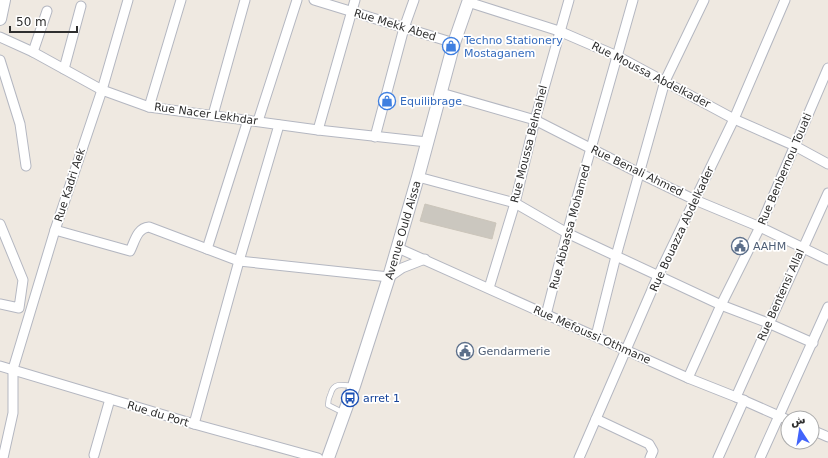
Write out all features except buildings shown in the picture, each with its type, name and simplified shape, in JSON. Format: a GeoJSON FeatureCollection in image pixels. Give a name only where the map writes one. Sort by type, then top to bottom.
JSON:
{"type":"FeatureCollection","features":[{"type":"Feature","properties":{"kind":"main road"},"geometry":{"type":"LineString","coordinates":[[0,19],[4,0]]}},
{"type":"Feature","properties":{"kind":"main road","name":"Avenue Ould Aissa"},"geometry":{"type":"LineString","coordinates":[[328,458],[354,386],[398,248],[442,93],[454,43],[468,1]]}},
{"type":"Feature","properties":{"kind":"street","name":"Rue Kadri Aek"},"geometry":{"type":"LineString","coordinates":[[3,458],[13,413],[13,369],[55,230],[102,90],[128,0]]}},
{"type":"Feature","properties":{"kind":"street"},"geometry":{"type":"LineString","coordinates":[[149,107],[181,0]]}},
{"type":"Feature","properties":{"kind":"street"},"geometry":{"type":"LineString","coordinates":[[213,115],[245,0]]}},
{"type":"Feature","properties":{"kind":"street"},"geometry":{"type":"LineString","coordinates":[[258,121],[297,0]]}},
{"type":"Feature","properties":{"kind":"street","name":"Rue Mekk Abed"},"geometry":{"type":"LineString","coordinates":[[314,0],[454,43]]}},
{"type":"Feature","properties":{"kind":"street"},"geometry":{"type":"LineString","coordinates":[[318,130],[354,0]]}},
{"type":"Feature","properties":{"kind":"street"},"geometry":{"type":"LineString","coordinates":[[375,137],[404,28],[414,0]]}},
{"type":"Feature","properties":{"kind":"street","name":"Rue Moussa Belmahel"},"geometry":{"type":"LineString","coordinates":[[489,288],[515,203],[535,120],[568,0]]}},
{"type":"Feature","properties":{"kind":"street","name":"Rue Abbassa Mohamed"},"geometry":{"type":"LineString","coordinates":[[546,315],[567,233],[633,0]]}},
{"type":"Feature","properties":{"kind":"street"},"geometry":{"type":"LineString","coordinates":[[596,336],[616,256],[665,82],[704,0]]}},
{"type":"Feature","properties":{"kind":"street","name":"Rue Bouazza Abdelkader"},"geometry":{"type":"LineString","coordinates":[[579,458],[658,276],[734,119],[785,0]]}},
{"type":"Feature","properties":{"kind":"street","name":"Rue Moussa Abdelkader"},"geometry":{"type":"LineString","coordinates":[[468,1],[559,31],[618,56],[734,119],[795,146],[828,164]]}},
{"type":"Feature","properties":{"kind":"street"},"geometry":{"type":"LineString","coordinates":[[64,69],[81,6]]}},
{"type":"Feature","properties":{"kind":"street"},"geometry":{"type":"LineString","coordinates":[[34,52],[47,11]]}},
{"type":"Feature","properties":{"kind":"street","name":"Rue Nacer Lekhdar"},"geometry":{"type":"LineString","coordinates":[[0,37],[34,52],[102,90],[149,107],[318,130],[427,142]]}},
{"type":"Feature","properties":{"kind":"street"},"geometry":{"type":"LineString","coordinates":[[0,60],[20,124],[26,166]]}},
{"type":"Feature","properties":{"kind":"street","name":"Rue Benbernou Touati"},"geometry":{"type":"LineString","coordinates":[[688,378],[721,305],[760,227],[828,68]]}},
{"type":"Feature","properties":{"kind":"street","name":"Rue Benali Ahmed"},"geometry":{"type":"LineString","coordinates":[[442,93],[535,120],[695,200],[760,227],[828,260]]}},
{"type":"Feature","properties":{"kind":"street"},"geometry":{"type":"LineString","coordinates":[[207,249],[248,120]]}},
{"type":"Feature","properties":{"kind":"street"},"geometry":{"type":"LineString","coordinates":[[194,424],[279,125]]}},
{"type":"Feature","properties":{"kind":"street"},"geometry":{"type":"LineString","coordinates":[[418,177],[515,203],[567,233],[658,276],[721,305],[768,323],[813,343]]}},
{"type":"Feature","properties":{"kind":"street","name":"Rue Bentensi Allal"},"geometry":{"type":"LineString","coordinates":[[718,458],[768,323],[828,193]]}},
{"type":"Feature","properties":{"kind":"street"},"geometry":{"type":"LineString","coordinates":[[0,224],[23,280],[18,308],[0,304]]}},
{"type":"Feature","properties":{"kind":"street"},"geometry":{"type":"LineString","coordinates":[[55,230],[130,251],[139,231],[144,227],[149,227],[239,262],[389,277],[396,271],[409,264],[425,259]]}},
{"type":"Feature","properties":{"kind":"street","name":"Rue Mefoussi Othmane"},"geometry":{"type":"LineString","coordinates":[[398,248],[688,378],[740,398],[778,416]]}},
{"type":"Feature","properties":{"kind":"street"},"geometry":{"type":"LineString","coordinates":[[760,458],[828,307]]}},
{"type":"Feature","properties":{"kind":"street","name":"Rue du Port"},"geometry":{"type":"LineString","coordinates":[[0,366],[194,424],[318,458]]}},
{"type":"Feature","properties":{"kind":"street"},"geometry":{"type":"LineString","coordinates":[[94,455],[110,399]]}},
{"type":"Feature","properties":{"kind":"street"},"geometry":{"type":"LineString","coordinates":[[596,419],[649,444],[653,451],[650,458]]}},
{"type":"Feature","properties":{"kind":"lane"},"geometry":{"type":"LineString","coordinates":[[344,413],[328,405],[332,388],[338,385],[354,386]]}},
{"type":"Feature","properties":{"kind":"place","name":"Techno Stationery Mostaganem"},"geometry":{"type":"Point","coordinates":[451,46]}},
{"type":"Feature","properties":{"kind":"place","name":"Equilibrage"},"geometry":{"type":"Point","coordinates":[387,101]}},
{"type":"Feature","properties":{"kind":"place","name":"AAHM"},"geometry":{"type":"Point","coordinates":[740,246]}},
{"type":"Feature","properties":{"kind":"place","name":"Gendarmerie"},"geometry":{"type":"Point","coordinates":[465,351]}},
{"type":"Feature","properties":{"kind":"place","name":"arret 1"},"geometry":{"type":"Point","coordinates":[350,398]}}]}
